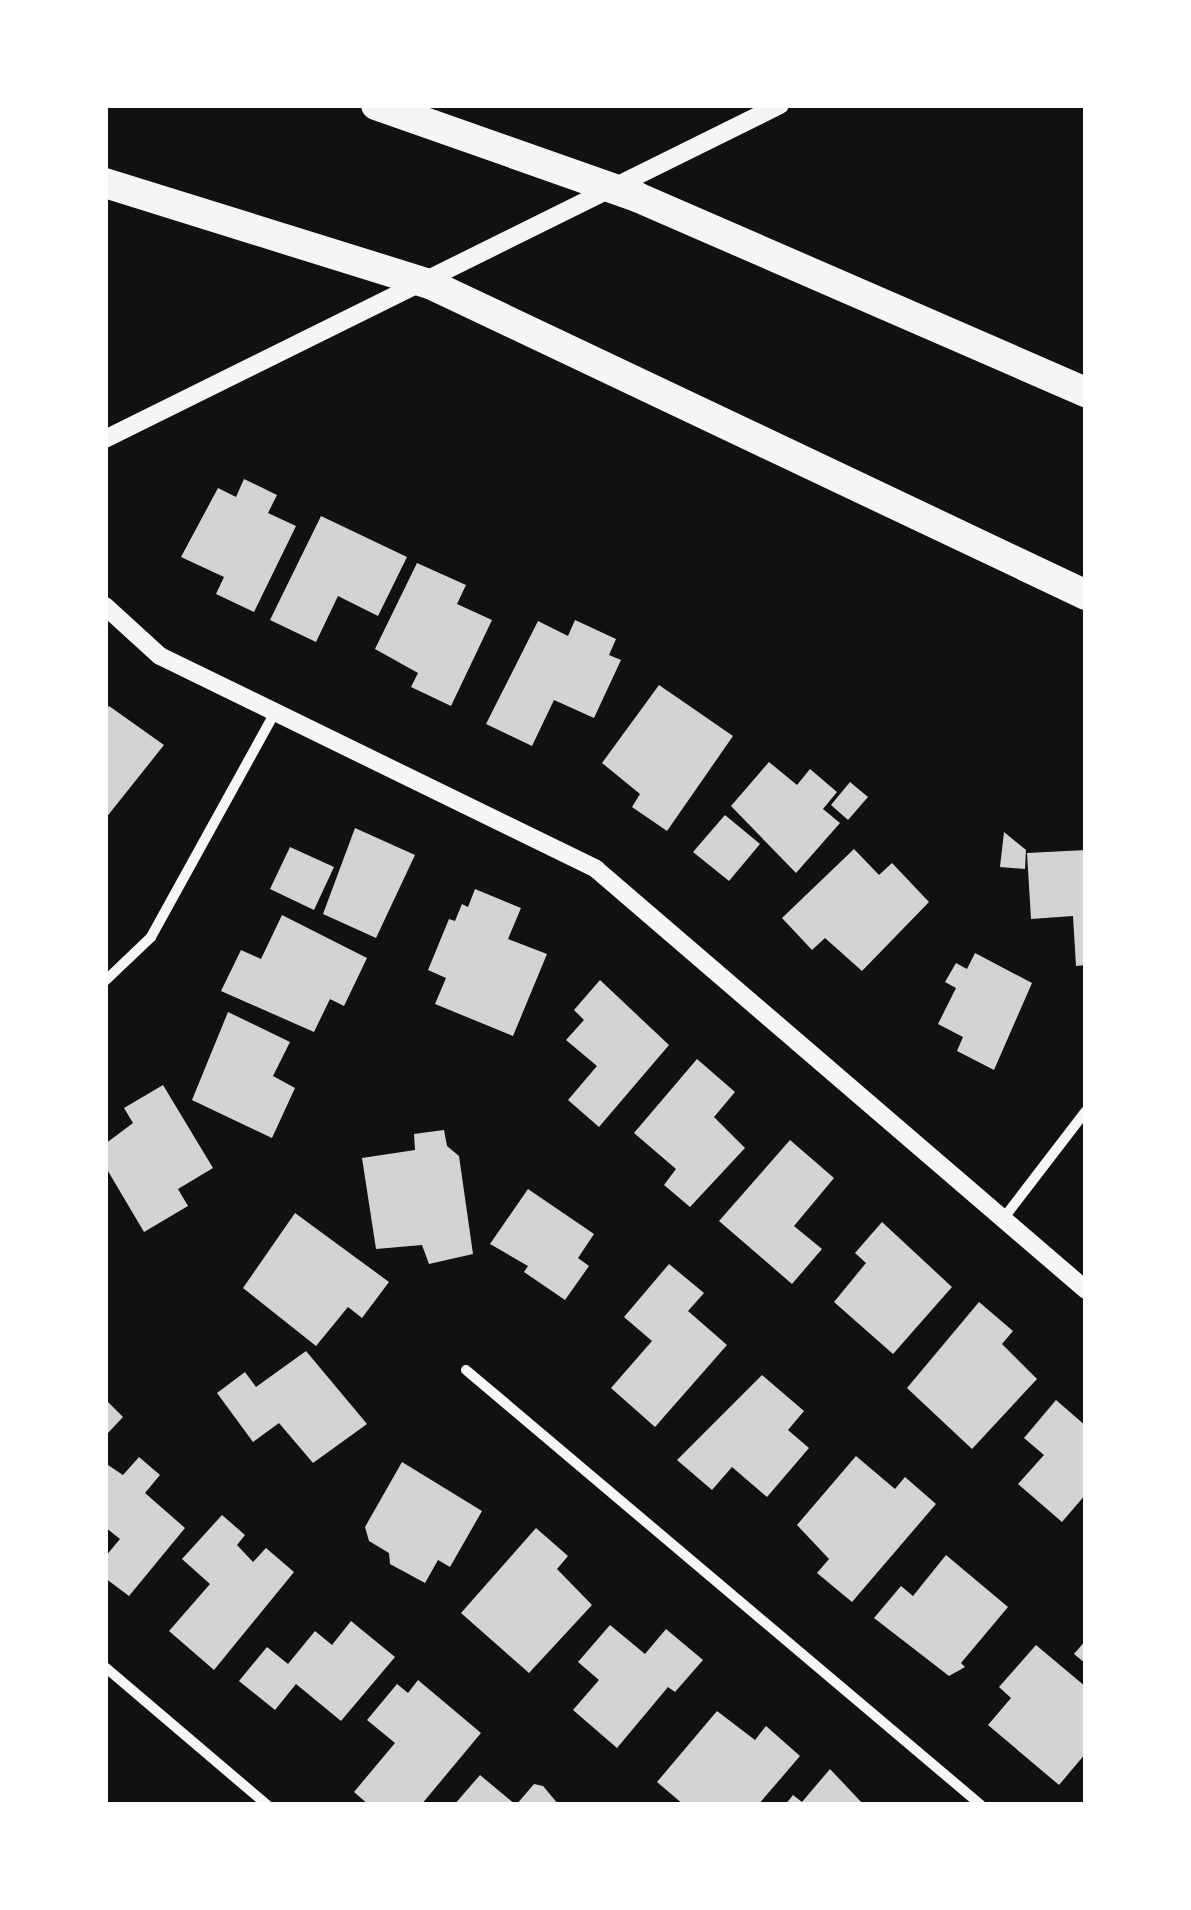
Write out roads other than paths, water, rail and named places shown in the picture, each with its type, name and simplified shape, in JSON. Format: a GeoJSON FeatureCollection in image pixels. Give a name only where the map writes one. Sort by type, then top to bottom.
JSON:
{"type":"FeatureCollection","features":[{"type":"Feature","properties":{"kind":"highway"},"geometry":{"type":"LineString","coordinates":[[376,105],[637,197],[1086,392]]}},
{"type":"Feature","properties":{"kind":"highway"},"geometry":{"type":"LineString","coordinates":[[105,183],[432,286],[1086,595]]}},
{"type":"Feature","properties":{"kind":"street"},"geometry":{"type":"LineString","coordinates":[[105,439],[179,398],[780,105]]}},
{"type":"Feature","properties":{"kind":"street"},"geometry":{"type":"LineString","coordinates":[[105,606],[160,656],[273,716],[596,869],[1086,1290]]}},
{"type":"Feature","properties":{"kind":"street"},"geometry":{"type":"LineString","coordinates":[[105,981],[151,937],[273,716]]}},
{"type":"Feature","properties":{"kind":"street"},"geometry":{"type":"LineString","coordinates":[[1003,1219],[1086,1111]]}},
{"type":"Feature","properties":{"kind":"street"},"geometry":{"type":"LineString","coordinates":[[466,1370],[980,1805]]}},
{"type":"Feature","properties":{"kind":"street"},"geometry":{"type":"LineString","coordinates":[[105,1667],[267,1805]]}}]}
